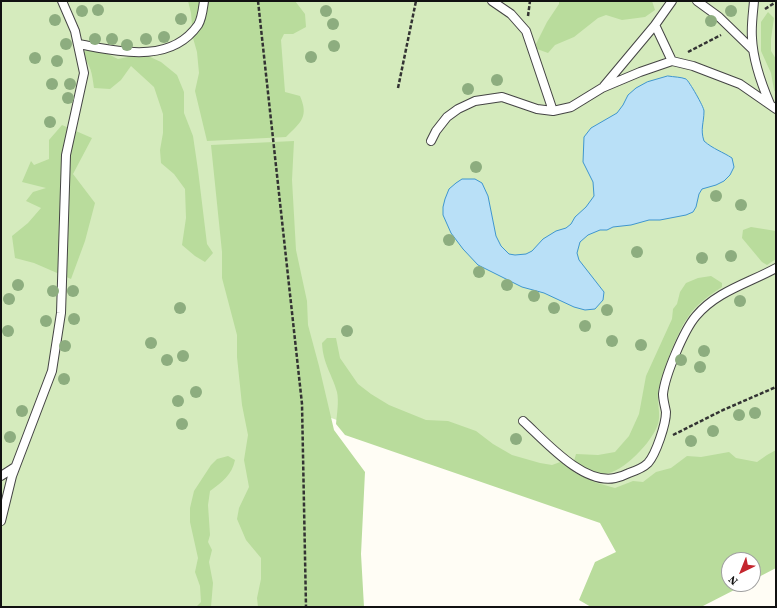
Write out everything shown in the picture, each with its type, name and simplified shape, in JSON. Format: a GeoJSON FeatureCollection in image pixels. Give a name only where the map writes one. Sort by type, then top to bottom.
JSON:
{"type":"FeatureCollection","features":[{"type":"Feature","properties":{"kind":"lane"},"geometry":{"type":"LineString","coordinates":[[1,521],[12,476],[52,371],[61,313],[66,155],[84,73],[75,31],[62,1]]}},
{"type":"Feature","properties":{"kind":"lane"},"geometry":{"type":"LineString","coordinates":[[78,44],[140,52],[156,51],[171,47],[186,37],[199,24],[204,1]]}},
{"type":"Feature","properties":{"kind":"lane"},"geometry":{"type":"LineString","coordinates":[[492,1],[511,14],[526,31],[552,111]]}},
{"type":"Feature","properties":{"kind":"lane"},"geometry":{"type":"LineString","coordinates":[[602,88],[655,25],[672,1]]}},
{"type":"Feature","properties":{"kind":"lane"},"geometry":{"type":"LineString","coordinates":[[697,1],[719,17],[753,50]]}},
{"type":"Feature","properties":{"kind":"lane"},"geometry":{"type":"LineString","coordinates":[[754,1],[752,38],[753,50],[762,86],[773,107]]}},
{"type":"Feature","properties":{"kind":"lane"},"geometry":{"type":"LineString","coordinates":[[655,25],[672,61]]}},
{"type":"Feature","properties":{"kind":"lane"},"geometry":{"type":"LineString","coordinates":[[431,142],[436,131],[447,117],[458,109],[475,101],[502,98],[537,109],[552,111],[571,107],[602,88],[640,72],[672,61],[693,66],[740,84],[773,107]]}},
{"type":"Feature","properties":{"kind":"lane"},"geometry":{"type":"LineString","coordinates":[[523,421],[568,463],[588,475],[601,478],[615,478],[632,472],[648,463],[659,443],[664,428],[666,412],[663,394],[668,374],[683,338],[696,316],[715,299],[741,284],[776,268]]}},
{"type":"Feature","properties":{"kind":"lane"},"geometry":{"type":"LineString","coordinates":[[1,476],[16,466]]}},
{"type":"Feature","properties":{"kind":"path"},"geometry":{"type":"LineString","coordinates":[[258,1],[302,404],[306,607]]}},
{"type":"Feature","properties":{"kind":"path"},"geometry":{"type":"LineString","coordinates":[[398,88],[416,1]]}},
{"type":"Feature","properties":{"kind":"path"},"geometry":{"type":"LineString","coordinates":[[659,443],[723,410],[776,387]]}},
{"type":"Feature","properties":{"kind":"green space"},"geometry":{"type":"Polygon","coordinates":[[[1,1],[776,1],[776,468],[656,533],[303,408],[322,607],[1,607],[1,1]]]}},
{"type":"Feature","properties":{"kind":"green space"},"geometry":{"type":"Polygon","coordinates":[[[188,1],[295,1],[305,14],[306,27],[293,34],[284,34],[281,40],[285,92],[300,96],[304,109],[302,119],[286,137],[207,141],[195,91],[199,73],[188,1]]]}},
{"type":"Feature","properties":{"kind":"green space"},"geometry":{"type":"Polygon","coordinates":[[[559,1],[652,1],[655,10],[645,17],[622,20],[606,15],[598,18],[574,37],[555,45],[548,53],[537,49],[536,44],[547,22],[559,4],[559,1]]]}},
{"type":"Feature","properties":{"kind":"green space"},"geometry":{"type":"Polygon","coordinates":[[[768,12],[774,18],[771,51],[776,59],[776,93],[774,90],[771,73],[761,51],[761,22],[768,12]]]}},
{"type":"Feature","properties":{"kind":"green space"},"geometry":{"type":"Polygon","coordinates":[[[87,50],[104,52],[118,59],[133,56],[148,56],[161,62],[177,75],[184,92],[184,113],[193,136],[207,244],[213,253],[205,262],[182,245],[186,218],[185,189],[174,174],[161,163],[160,150],[163,133],[163,114],[154,87],[131,66],[121,80],[110,89],[94,88],[93,78],[87,62],[81,54],[87,50]]]}},
{"type":"Feature","properties":{"kind":"green space"},"geometry":{"type":"Polygon","coordinates":[[[62,125],[92,138],[73,174],[95,203],[85,241],[71,279],[34,263],[15,258],[12,236],[28,223],[41,208],[26,201],[33,192],[46,188],[22,182],[31,161],[34,165],[49,159],[49,140],[62,125]]]}},
{"type":"Feature","properties":{"kind":"green space"},"geometry":{"type":"Polygon","coordinates":[[[294,141],[292,180],[296,250],[307,301],[308,325],[334,430],[365,472],[361,554],[364,607],[258,607],[257,598],[261,579],[261,558],[246,540],[237,519],[239,508],[249,487],[244,460],[248,435],[242,405],[237,357],[237,335],[222,278],[222,252],[211,145],[294,141]]]}},
{"type":"Feature","properties":{"kind":"green space"},"geometry":{"type":"Polygon","coordinates":[[[751,227],[776,231],[776,259],[767,265],[762,262],[742,238],[743,230],[751,227]]]}},
{"type":"Feature","properties":{"kind":"green space"},"geometry":{"type":"Polygon","coordinates":[[[711,276],[722,283],[722,287],[695,308],[679,333],[662,376],[658,393],[659,420],[650,439],[628,462],[612,472],[604,474],[597,473],[574,461],[576,454],[598,455],[615,452],[629,436],[639,414],[646,376],[672,319],[673,309],[677,304],[680,292],[686,283],[698,278],[711,276]]]}},
{"type":"Feature","properties":{"kind":"green space"},"geometry":{"type":"Polygon","coordinates":[[[327,338],[336,338],[340,358],[358,384],[389,405],[426,420],[448,421],[476,431],[493,444],[512,455],[552,465],[563,461],[575,473],[597,483],[615,488],[633,481],[643,482],[656,472],[671,468],[687,456],[701,457],[729,452],[736,458],[757,462],[776,450],[776,568],[761,576],[761,552],[721,552],[721,592],[730,592],[701,607],[591,607],[579,600],[595,562],[616,552],[600,523],[345,435],[336,424],[338,396],[326,363],[322,343],[327,338]]]}},
{"type":"Feature","properties":{"kind":"green space"},"geometry":{"type":"Polygon","coordinates":[[[228,456],[235,460],[232,470],[226,478],[210,491],[208,505],[210,535],[208,542],[212,550],[209,562],[213,583],[211,607],[196,607],[201,602],[200,586],[195,572],[198,558],[190,522],[190,508],[194,491],[211,465],[217,459],[228,456]]]}},
{"type":"Feature","properties":{"kind":"water"},"geometry":{"type":"Polygon","coordinates":[[[668,76],[684,78],[688,81],[704,111],[702,133],[704,141],[732,158],[734,167],[730,175],[724,181],[702,189],[693,212],[686,215],[660,220],[649,220],[631,225],[613,227],[607,230],[600,230],[588,235],[580,242],[577,253],[579,260],[604,292],[603,300],[595,309],[585,310],[574,307],[544,293],[522,287],[478,265],[463,249],[451,233],[443,215],[443,207],[449,189],[456,183],[462,179],[475,179],[482,183],[488,196],[496,236],[501,246],[509,254],[526,254],[532,251],[543,239],[571,224],[575,217],[586,207],[594,196],[593,182],[583,162],[584,137],[591,128],[617,113],[628,95],[636,88],[647,82],[668,76]]]}}]}
